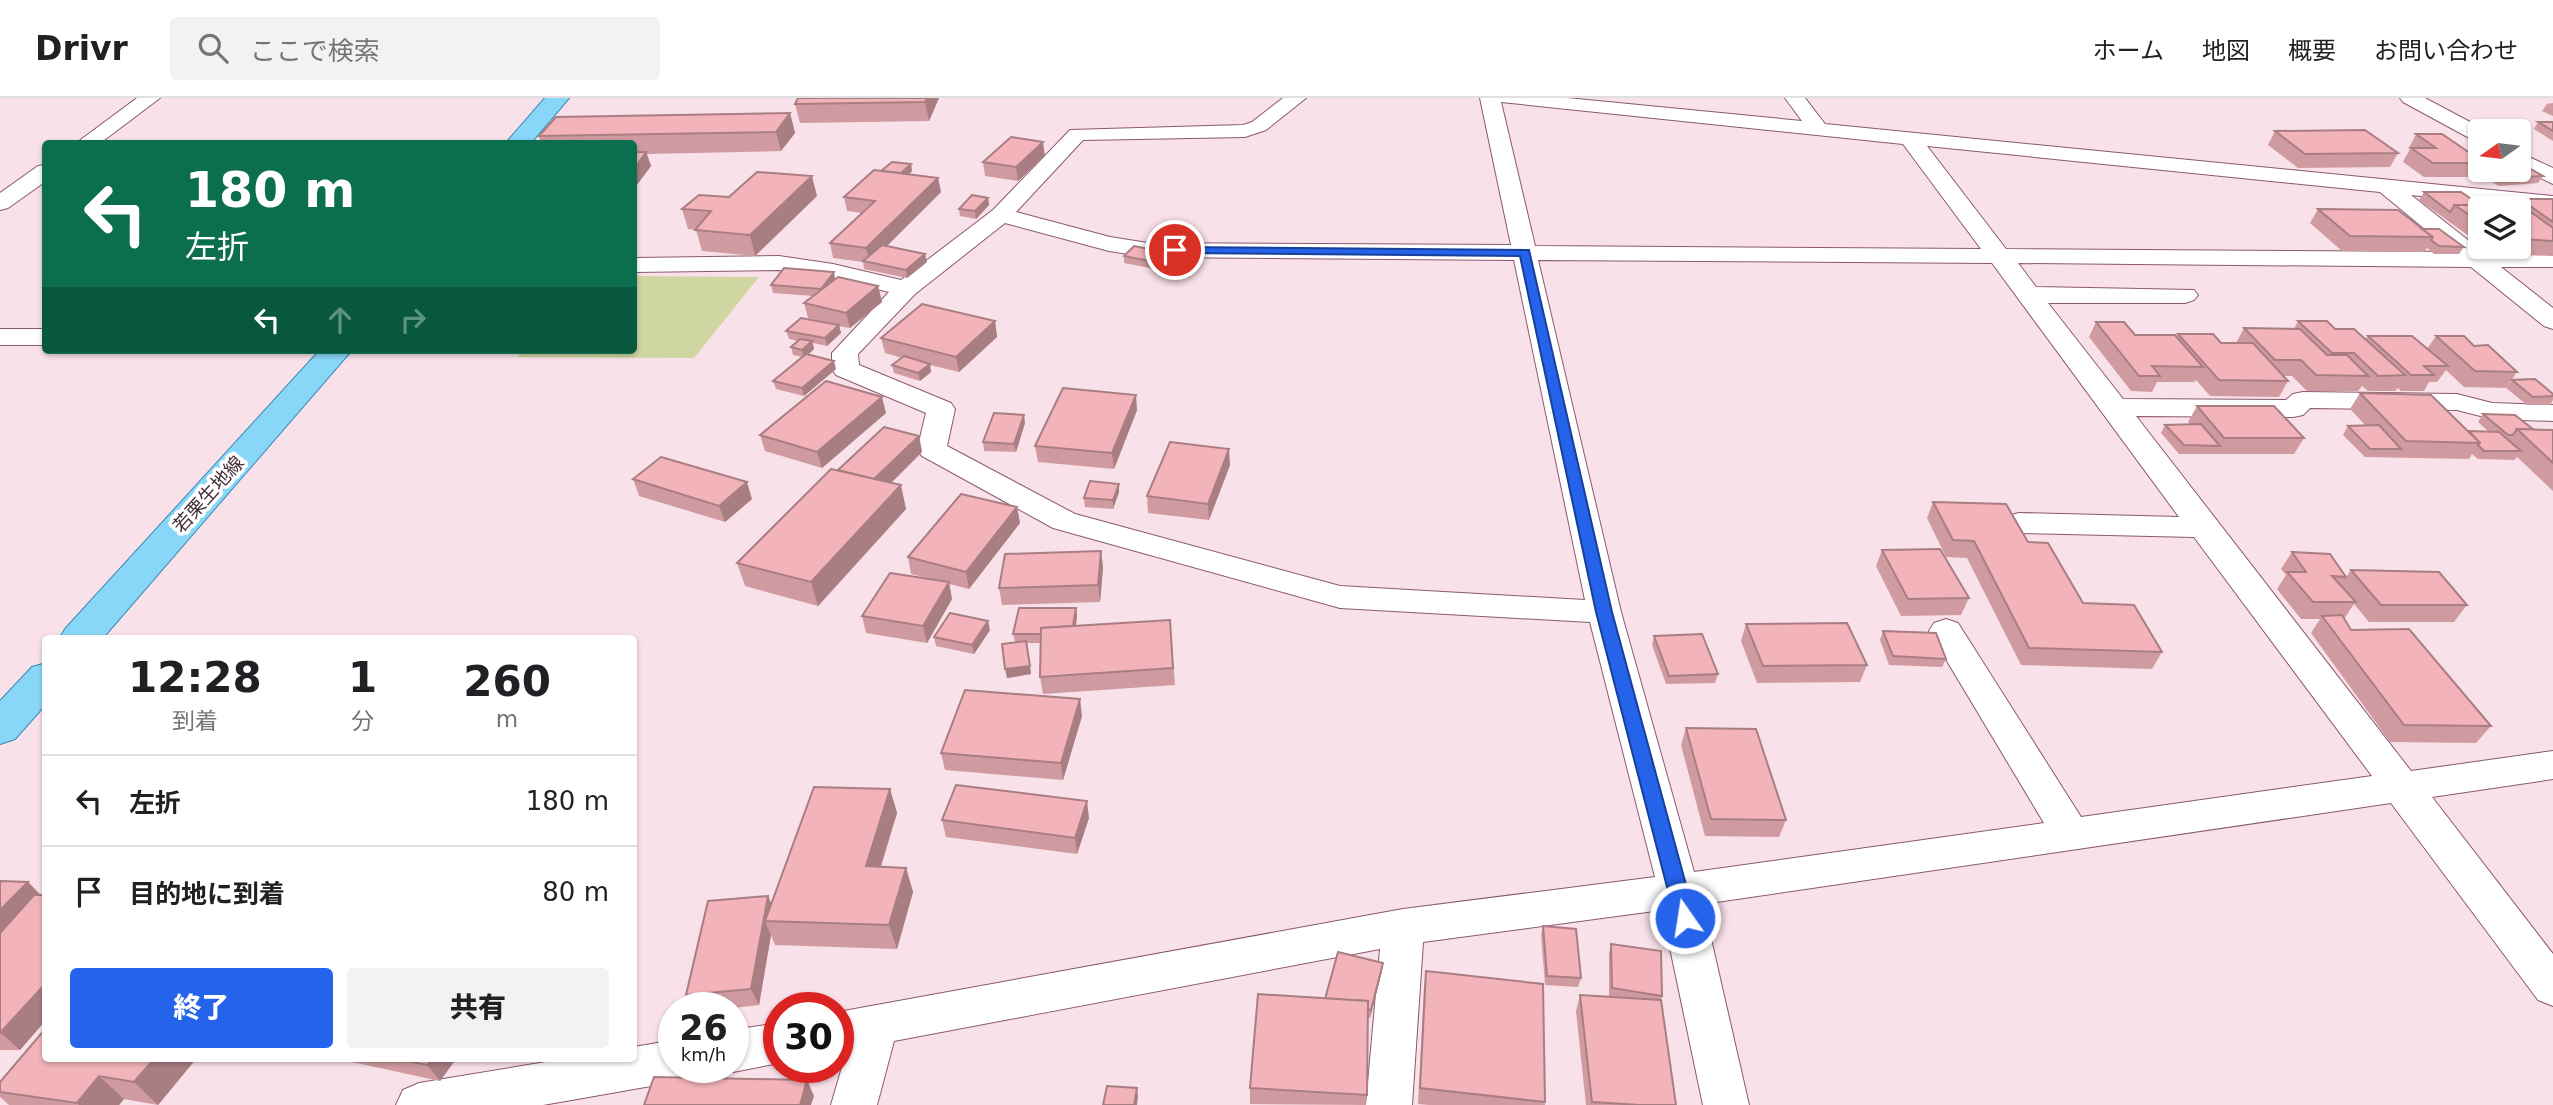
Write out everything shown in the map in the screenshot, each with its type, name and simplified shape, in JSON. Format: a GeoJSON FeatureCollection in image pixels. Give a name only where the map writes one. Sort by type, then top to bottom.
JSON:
{"type":"FeatureCollection","features":[{"type":"Feature","properties":{"kind":"main road"},"geometry":{"type":"LineString","coordinates":[[520,140],[557,98]]}},
{"type":"Feature","properties":{"kind":"main road","name":"若栗生地線"},"geometry":{"type":"LineString","coordinates":[[83,635],[333,354]]}},
{"type":"Feature","properties":{"kind":"main road"},"geometry":{"type":"LineString","coordinates":[[0,728],[42,681]]}},
{"type":"Feature","properties":{"kind":"street"},"geometry":{"type":"LineString","coordinates":[[91,140],[150,98]]}},
{"type":"Feature","properties":{"kind":"street"},"geometry":{"type":"LineString","coordinates":[[1296,98],[1259,126],[1245,131],[1077,134],[1001,215],[906,289],[845,353],[846,369],[941,409],[932,450],[1064,521],[1340,597],[1604,612]]}},
{"type":"Feature","properties":{"kind":"street"},"geometry":{"type":"LineString","coordinates":[[1490,98],[1604,612],[1679,891],[1726,1105]]}},
{"type":"Feature","properties":{"kind":"street"},"geometry":{"type":"LineString","coordinates":[[1507,98],[2553,203]]}},
{"type":"Feature","properties":{"kind":"street"},"geometry":{"type":"LineString","coordinates":[[1795,98],[1819,130]]}},
{"type":"Feature","properties":{"kind":"street"},"geometry":{"type":"LineString","coordinates":[[2410,98],[2468,129]]}},
{"type":"Feature","properties":{"kind":"street"},"geometry":{"type":"LineString","coordinates":[[1911,140],[2553,987]]}},
{"type":"Feature","properties":{"kind":"street"},"geometry":{"type":"LineString","coordinates":[[2531,165],[2553,177]]}},
{"type":"Feature","properties":{"kind":"street"},"geometry":{"type":"LineString","coordinates":[[0,203],[42,174]]}},
{"type":"Feature","properties":{"kind":"street"},"geometry":{"type":"LineString","coordinates":[[2383,184],[2553,321]]}},
{"type":"Feature","properties":{"kind":"street"},"geometry":{"type":"LineString","coordinates":[[1001,215],[1109,243],[1148,250],[2553,260]]}},
{"type":"Feature","properties":{"kind":"street"},"geometry":{"type":"LineString","coordinates":[[637,265],[779,263],[833,271],[906,289]]}},
{"type":"Feature","properties":{"kind":"street"},"geometry":{"type":"LineString","coordinates":[[2029,295],[2185,295]]}},
{"type":"Feature","properties":{"kind":"street"},"geometry":{"type":"LineString","coordinates":[[0,337],[42,337]]}},
{"type":"Feature","properties":{"kind":"street"},"geometry":{"type":"LineString","coordinates":[[2114,407],[2293,409],[2303,400],[2457,402],[2492,411],[2553,413]]}},
{"type":"Feature","properties":{"kind":"street"},"geometry":{"type":"LineString","coordinates":[[2020,523],[2206,527]]}},
{"type":"Feature","properties":{"kind":"street"},"geometry":{"type":"LineString","coordinates":[[1946,631],[2071,834]]}},
{"type":"Feature","properties":{"kind":"street"},"geometry":{"type":"LineString","coordinates":[[854,1105],[857,1029],[1404,927],[1679,891],[2553,765]]}},
{"type":"Feature","properties":{"kind":"street"},"geometry":{"type":"LineString","coordinates":[[1389,1105],[1404,927]]}},
{"type":"Feature","properties":{"kind":"street"},"geometry":{"type":"LineString","coordinates":[[419,1105],[658,1064]]}},
{"type":"Feature","properties":{"kind":"green space"},"geometry":{"type":"Polygon","coordinates":[[[637,276],[759,277],[694,358],[517,357],[519,354],[637,354],[637,276]]]}},
{"type":"Feature","properties":{"kind":"building"},"geometry":{"type":"Polygon","coordinates":[[[798,98],[927,98],[925,102],[795,104],[798,98]]]}},
{"type":"Feature","properties":{"kind":"building"},"geometry":{"type":"Polygon","coordinates":[[[790,113],[776,132],[539,136],[556,117],[790,113]]]}},
{"type":"Feature","properties":{"kind":"building"},"geometry":{"type":"Polygon","coordinates":[[[2538,122],[2553,122],[2553,131],[2538,122]]]}},
{"type":"Feature","properties":{"kind":"building"},"geometry":{"type":"Polygon","coordinates":[[[2365,130],[2398,153],[2305,154],[2275,131],[2365,130]]]}},
{"type":"Feature","properties":{"kind":"building"},"geometry":{"type":"Polygon","coordinates":[[[2416,134],[2442,134],[2468,152],[2468,163],[2433,163],[2411,148],[2436,148],[2416,134]]]}},
{"type":"Feature","properties":{"kind":"building"},"geometry":{"type":"Polygon","coordinates":[[[1011,137],[1043,142],[1016,167],[983,162],[1011,137]]]}},
{"type":"Feature","properties":{"kind":"building"},"geometry":{"type":"Polygon","coordinates":[[[637,152],[646,152],[637,165],[637,152]]]}},
{"type":"Feature","properties":{"kind":"building"},"geometry":{"type":"Polygon","coordinates":[[[892,162],[911,164],[901,173],[881,171],[892,162]]]}},
{"type":"Feature","properties":{"kind":"building"},"geometry":{"type":"Polygon","coordinates":[[[2531,169],[2543,176],[2531,177],[2531,169]]]}},
{"type":"Feature","properties":{"kind":"building"},"geometry":{"type":"Polygon","coordinates":[[[874,170],[938,178],[866,248],[830,243],[875,201],[844,197],[874,170]]]}},
{"type":"Feature","properties":{"kind":"building"},"geometry":{"type":"Polygon","coordinates":[[[757,172],[812,176],[750,235],[695,230],[711,211],[682,209],[699,195],[729,197],[757,172]]]}},
{"type":"Feature","properties":{"kind":"building"},"geometry":{"type":"Polygon","coordinates":[[[2424,192],[2461,192],[2468,197],[2468,205],[2455,205],[2450,212],[2424,192]]]}},
{"type":"Feature","properties":{"kind":"building"},"geometry":{"type":"Polygon","coordinates":[[[972,195],[988,198],[975,211],[959,209],[972,195]]]}},
{"type":"Feature","properties":{"kind":"building"},"geometry":{"type":"Polygon","coordinates":[[[2531,199],[2553,199],[2553,222],[2531,207],[2531,199]]]}},
{"type":"Feature","properties":{"kind":"building"},"geometry":{"type":"Polygon","coordinates":[[[2455,205],[2468,205],[2468,214],[2455,205]]]}},
{"type":"Feature","properties":{"kind":"building"},"geometry":{"type":"Polygon","coordinates":[[[2318,209],[2398,210],[2433,237],[2350,236],[2318,209]]]}},
{"type":"Feature","properties":{"kind":"building"},"geometry":{"type":"Polygon","coordinates":[[[2531,212],[2553,228],[2553,241],[2531,240],[2531,212]]]}},
{"type":"Feature","properties":{"kind":"building"},"geometry":{"type":"Polygon","coordinates":[[[2422,229],[2439,229],[2464,247],[2439,246],[2431,240],[2433,237],[2422,229]]]}},
{"type":"Feature","properties":{"kind":"building"},"geometry":{"type":"Polygon","coordinates":[[[882,245],[925,254],[906,270],[863,261],[882,245]]]}},
{"type":"Feature","properties":{"kind":"building"},"geometry":{"type":"Polygon","coordinates":[[[1134,246],[1163,252],[1154,262],[1124,256],[1134,246]]]}},
{"type":"Feature","properties":{"kind":"building"},"geometry":{"type":"Polygon","coordinates":[[[784,268],[834,272],[821,289],[771,285],[784,268]]]}},
{"type":"Feature","properties":{"kind":"building"},"geometry":{"type":"Polygon","coordinates":[[[838,277],[878,286],[846,313],[804,303],[838,277]]]}},
{"type":"Feature","properties":{"kind":"building"},"geometry":{"type":"Polygon","coordinates":[[[922,304],[995,321],[956,357],[881,338],[922,304]]]}},
{"type":"Feature","properties":{"kind":"building"},"geometry":{"type":"Polygon","coordinates":[[[801,318],[839,325],[825,338],[786,331],[801,318]]]}},
{"type":"Feature","properties":{"kind":"building"},"geometry":{"type":"Polygon","coordinates":[[[2298,321],[2327,321],[2335,329],[2354,329],[2405,375],[2378,376],[2354,353],[2332,353],[2298,321]]]}},
{"type":"Feature","properties":{"kind":"building"},"geometry":{"type":"Polygon","coordinates":[[[2096,322],[2124,322],[2135,335],[2175,335],[2203,367],[2152,366],[2160,376],[2139,376],[2096,322]]]}},
{"type":"Feature","properties":{"kind":"building"},"geometry":{"type":"Polygon","coordinates":[[[2244,328],[2300,329],[2327,355],[2347,355],[2368,376],[2316,375],[2301,360],[2275,360],[2244,328]]]}},
{"type":"Feature","properties":{"kind":"building"},"geometry":{"type":"Polygon","coordinates":[[[2178,334],[2213,334],[2221,343],[2253,343],[2288,381],[2219,380],[2178,334]]]}},
{"type":"Feature","properties":{"kind":"building"},"geometry":{"type":"Polygon","coordinates":[[[2368,336],[2412,336],[2448,366],[2424,366],[2434,375],[2411,375],[2368,336]]]}},
{"type":"Feature","properties":{"kind":"building"},"geometry":{"type":"Polygon","coordinates":[[[2436,336],[2464,336],[2474,346],[2488,345],[2517,372],[2475,371],[2436,336]]]}},
{"type":"Feature","properties":{"kind":"building"},"geometry":{"type":"Polygon","coordinates":[[[800,339],[812,341],[802,350],[791,347],[800,339]]]}},
{"type":"Feature","properties":{"kind":"building"},"geometry":{"type":"Polygon","coordinates":[[[806,354],[834,361],[802,388],[773,381],[806,354]]]}},
{"type":"Feature","properties":{"kind":"building"},"geometry":{"type":"Polygon","coordinates":[[[904,356],[930,364],[918,373],[892,365],[904,356]]]}},
{"type":"Feature","properties":{"kind":"building"},"geometry":{"type":"Polygon","coordinates":[[[2535,379],[2553,396],[2533,397],[2512,380],[2535,379]]]}},
{"type":"Feature","properties":{"kind":"building"},"geometry":{"type":"Polygon","coordinates":[[[826,381],[882,397],[817,452],[760,435],[826,381]]]}},
{"type":"Feature","properties":{"kind":"building"},"geometry":{"type":"Polygon","coordinates":[[[1063,388],[1136,395],[1112,453],[1035,446],[1063,388]]]}},
{"type":"Feature","properties":{"kind":"building"},"geometry":{"type":"Polygon","coordinates":[[[2360,393],[2431,395],[2480,443],[2406,441],[2360,393]]]}},
{"type":"Feature","properties":{"kind":"building"},"geometry":{"type":"Polygon","coordinates":[[[2197,406],[2274,406],[2304,438],[2224,438],[2197,406]]]}},
{"type":"Feature","properties":{"kind":"building"},"geometry":{"type":"Polygon","coordinates":[[[994,413],[1024,415],[1014,444],[983,442],[994,413]]]}},
{"type":"Feature","properties":{"kind":"building"},"geometry":{"type":"Polygon","coordinates":[[[2483,414],[2515,415],[2534,430],[2517,429],[2513,435],[2508,435],[2483,414]]]}},
{"type":"Feature","properties":{"kind":"building"},"geometry":{"type":"Polygon","coordinates":[[[2201,424],[2220,446],[2184,445],[2165,425],[2201,424]]]}},
{"type":"Feature","properties":{"kind":"building"},"geometry":{"type":"Polygon","coordinates":[[[2379,425],[2401,449],[2370,449],[2348,426],[2379,425]]]}},
{"type":"Feature","properties":{"kind":"building"},"geometry":{"type":"Polygon","coordinates":[[[884,427],[919,436],[874,479],[838,470],[884,427]]]}},
{"type":"Feature","properties":{"kind":"building"},"geometry":{"type":"Polygon","coordinates":[[[2517,429],[2553,430],[2553,463],[2517,429]]]}},
{"type":"Feature","properties":{"kind":"building"},"geometry":{"type":"Polygon","coordinates":[[[2469,431],[2499,432],[2521,451],[2484,451],[2469,431]]]}},
{"type":"Feature","properties":{"kind":"building"},"geometry":{"type":"Polygon","coordinates":[[[1170,442],[1229,449],[1208,504],[1147,496],[1170,442]]]}},
{"type":"Feature","properties":{"kind":"building"},"geometry":{"type":"Polygon","coordinates":[[[661,457],[747,482],[719,506],[633,479],[661,457]]]}},
{"type":"Feature","properties":{"kind":"building"},"geometry":{"type":"Polygon","coordinates":[[[831,469],[901,485],[811,582],[737,563],[831,469]]]}},
{"type":"Feature","properties":{"kind":"building"},"geometry":{"type":"Polygon","coordinates":[[[1090,481],[1119,484],[1113,500],[1084,498],[1090,481]]]}},
{"type":"Feature","properties":{"kind":"building"},"geometry":{"type":"Polygon","coordinates":[[[961,494],[1017,507],[966,572],[908,557],[961,494]]]}},
{"type":"Feature","properties":{"kind":"building"},"geometry":{"type":"Polygon","coordinates":[[[1933,502],[2006,504],[2028,542],[2048,543],[2083,603],[2134,605],[2162,652],[2029,648],[1974,541],[1953,540],[1933,502]]]}},
{"type":"Feature","properties":{"kind":"building"},"geometry":{"type":"Polygon","coordinates":[[[1940,549],[1969,598],[1908,599],[1882,550],[1940,549]]]}},
{"type":"Feature","properties":{"kind":"building"},"geometry":{"type":"Polygon","coordinates":[[[1101,551],[1098,585],[999,588],[1005,554],[1101,551]]]}},
{"type":"Feature","properties":{"kind":"building"},"geometry":{"type":"Polygon","coordinates":[[[2292,552],[2330,554],[2346,577],[2332,576],[2356,602],[2313,602],[2287,572],[2306,572],[2292,552]]]}},
{"type":"Feature","properties":{"kind":"building"},"geometry":{"type":"Polygon","coordinates":[[[2351,570],[2439,572],[2467,605],[2381,605],[2351,570]]]}},
{"type":"Feature","properties":{"kind":"building"},"geometry":{"type":"Polygon","coordinates":[[[890,573],[949,582],[923,626],[862,616],[890,573]]]}},
{"type":"Feature","properties":{"kind":"building"},"geometry":{"type":"Polygon","coordinates":[[[1019,608],[1076,608],[1073,626],[1041,628],[1041,634],[1013,634],[1019,608]]]}},
{"type":"Feature","properties":{"kind":"building"},"geometry":{"type":"Polygon","coordinates":[[[950,613],[988,621],[972,645],[934,637],[950,613]]]}},
{"type":"Feature","properties":{"kind":"building"},"geometry":{"type":"Polygon","coordinates":[[[2342,615],[2351,630],[2409,629],[2491,726],[2404,725],[2322,616],[2342,615]]]}},
{"type":"Feature","properties":{"kind":"building"},"geometry":{"type":"Polygon","coordinates":[[[1170,620],[1173,668],[1040,677],[1041,628],[1170,620]]]}},
{"type":"Feature","properties":{"kind":"building"},"geometry":{"type":"Polygon","coordinates":[[[1847,623],[1867,665],[1763,666],[1746,624],[1847,623]]]}},
{"type":"Feature","properties":{"kind":"building"},"geometry":{"type":"Polygon","coordinates":[[[1883,631],[1936,633],[1946,659],[1893,656],[1883,631]]]}},
{"type":"Feature","properties":{"kind":"building"},"geometry":{"type":"Polygon","coordinates":[[[1702,634],[1718,674],[1669,676],[1654,636],[1702,634]]]}},
{"type":"Feature","properties":{"kind":"building"},"geometry":{"type":"Polygon","coordinates":[[[1026,641],[1030,666],[1005,669],[1002,644],[1026,641]]]}},
{"type":"Feature","properties":{"kind":"building"},"geometry":{"type":"Polygon","coordinates":[[[965,690],[1080,699],[1061,763],[941,753],[965,690]]]}},
{"type":"Feature","properties":{"kind":"building"},"geometry":{"type":"Polygon","coordinates":[[[1686,728],[1756,729],[1786,820],[1711,819],[1686,728]]]}},
{"type":"Feature","properties":{"kind":"building"},"geometry":{"type":"Polygon","coordinates":[[[956,785],[1087,801],[1075,838],[942,820],[956,785]]]}},
{"type":"Feature","properties":{"kind":"building"},"geometry":{"type":"Polygon","coordinates":[[[814,787],[890,789],[866,866],[906,868],[889,925],[765,921],[814,787]]]}},
{"type":"Feature","properties":{"kind":"building"},"geometry":{"type":"Polygon","coordinates":[[[0,881],[28,882],[0,910],[0,881]]]}},
{"type":"Feature","properties":{"kind":"building"},"geometry":{"type":"Polygon","coordinates":[[[34,895],[42,895],[42,987],[0,1033],[0,933],[34,895]]]}},
{"type":"Feature","properties":{"kind":"building"},"geometry":{"type":"Polygon","coordinates":[[[768,896],[751,989],[687,992],[708,901],[768,896]]]}},
{"type":"Feature","properties":{"kind":"building"},"geometry":{"type":"Polygon","coordinates":[[[1543,926],[1576,929],[1581,978],[1547,976],[1543,926]]]}},
{"type":"Feature","properties":{"kind":"building"},"geometry":{"type":"Polygon","coordinates":[[[1611,944],[1661,951],[1662,996],[1612,988],[1611,944]]]}},
{"type":"Feature","properties":{"kind":"building"},"geometry":{"type":"Polygon","coordinates":[[[1338,952],[1383,963],[1371,1010],[1367,1009],[1368,1001],[1325,999],[1338,952]]]}},
{"type":"Feature","properties":{"kind":"building"},"geometry":{"type":"Polygon","coordinates":[[[1426,971],[1543,984],[1545,1102],[1420,1088],[1426,971]]]}},
{"type":"Feature","properties":{"kind":"building"},"geometry":{"type":"Polygon","coordinates":[[[1258,994],[1368,1001],[1367,1095],[1250,1088],[1258,994]]]}},
{"type":"Feature","properties":{"kind":"building"},"geometry":{"type":"Polygon","coordinates":[[[1580,995],[1661,1000],[1676,1105],[1592,1102],[1580,995]]]}},
{"type":"Feature","properties":{"kind":"building"},"geometry":{"type":"Polygon","coordinates":[[[42,1033],[42,1062],[151,1062],[134,1082],[99,1076],[77,1103],[0,1092],[0,1082],[42,1033]]]}},
{"type":"Feature","properties":{"kind":"building"},"geometry":{"type":"Polygon","coordinates":[[[654,1077],[658,1077],[658,1083],[749,1083],[749,1079],[763,1079],[763,1083],[806,1083],[800,1105],[644,1105],[654,1077]]]}},
{"type":"Feature","properties":{"kind":"building"},"geometry":{"type":"Polygon","coordinates":[[[1107,1086],[1137,1088],[1134,1105],[1103,1105],[1107,1086]]]}},
{"type":"Feature","properties":{"kind":"route"},"geometry":{"type":"LineString","coordinates":[[1175,250],[1525,252],[1604,612],[1685,918]]}}]}
